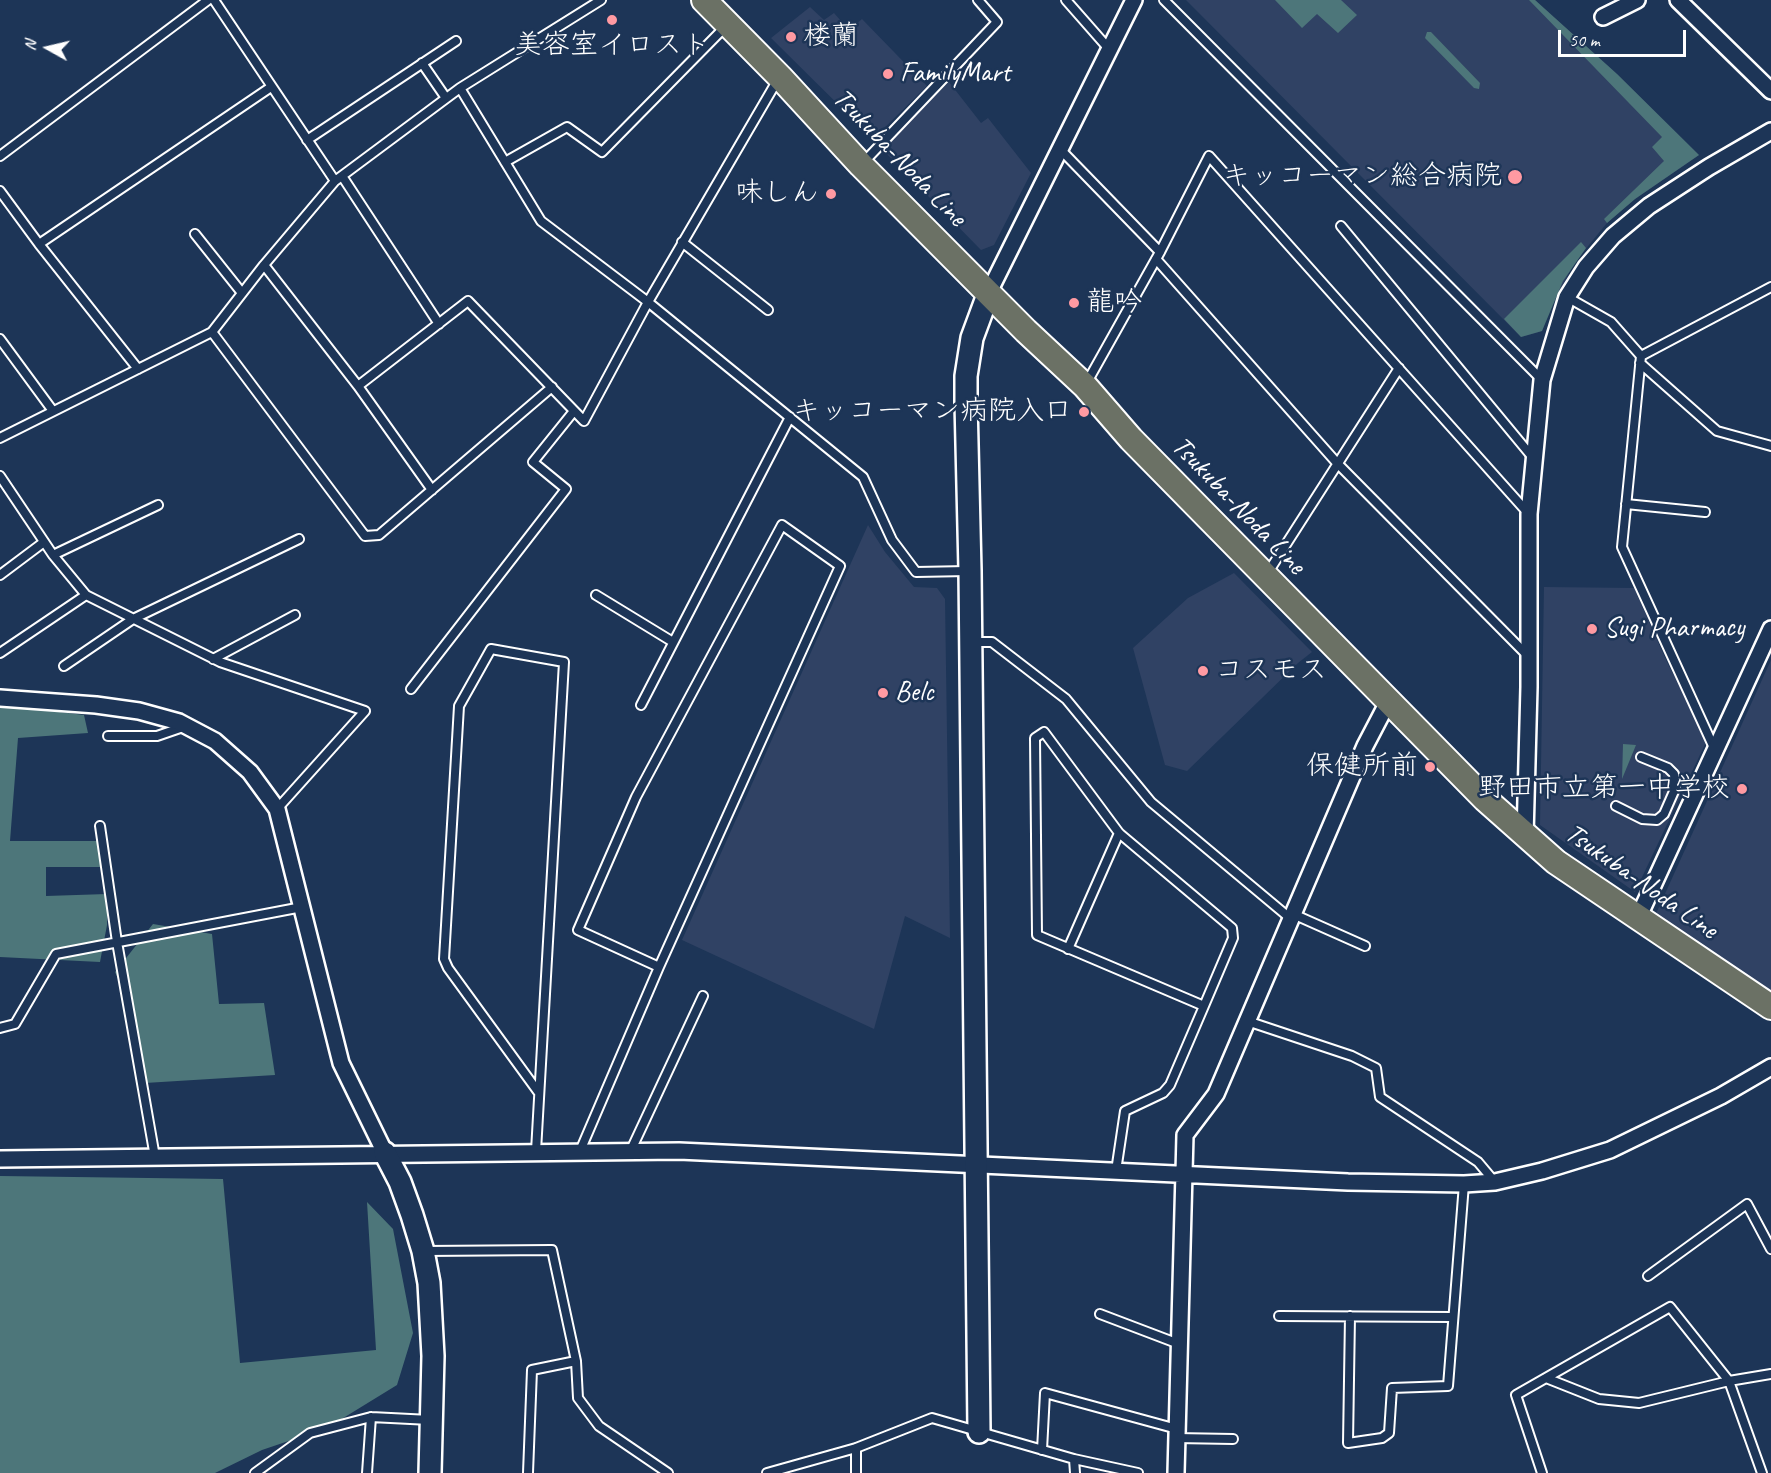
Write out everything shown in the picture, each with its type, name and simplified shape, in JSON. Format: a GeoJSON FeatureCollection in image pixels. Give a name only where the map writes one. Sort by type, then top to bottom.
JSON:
{"type":"FeatureCollection","features":[{"type":"Feature","properties":{"kind":"main road","name":"Tsukuba-Noda Line"},"geometry":{"type":"LineString","coordinates":[[704,0],[780,77],[861,165],[1026,332],[1085,386],[1131,439],[1485,800],[1556,862],[1771,1006]]}},
{"type":"Feature","properties":{"kind":"street"},"geometry":{"type":"LineString","coordinates":[[979,1432],[966,376],[972,338],[989,292],[1134,0]]}},
{"type":"Feature","properties":{"kind":"street"},"geometry":{"type":"LineString","coordinates":[[1603,16],[1637,0]]}},
{"type":"Feature","properties":{"kind":"street"},"geometry":{"type":"LineString","coordinates":[[1678,0],[1771,91]]}},
{"type":"Feature","properties":{"kind":"street"},"geometry":{"type":"LineString","coordinates":[[1525,836],[1529,514],[1542,380],[1567,297],[1586,267],[1613,236],[1659,200],[1709,167],[1771,131]]}},
{"type":"Feature","properties":{"kind":"street"},"geometry":{"type":"LineString","coordinates":[[1638,918],[1771,629]]}},
{"type":"Feature","properties":{"kind":"street"},"geometry":{"type":"LineString","coordinates":[[0,698],[96,705],[139,711],[187,726],[215,741],[250,772],[278,809],[341,1063],[400,1182],[423,1251],[432,1318],[430,1473]]}},
{"type":"Feature","properties":{"kind":"street"},"geometry":{"type":"LineString","coordinates":[[1176,1473],[1185,1135],[1216,1094],[1365,746],[1388,702]]}},
{"type":"Feature","properties":{"kind":"street"},"geometry":{"type":"LineString","coordinates":[[0,1160],[631,1150],[1348,1182],[1464,1184],[1496,1182],[1542,1171],[1610,1150],[1721,1096],[1771,1067]]}},
{"type":"Feature","properties":{"kind":"lane"},"geometry":{"type":"LineString","coordinates":[[0,156],[208,0]]}},
{"type":"Feature","properties":{"kind":"lane"},"geometry":{"type":"LineString","coordinates":[[214,0],[307,140],[338,178],[439,324]]}},
{"type":"Feature","properties":{"kind":"lane"},"geometry":{"type":"LineString","coordinates":[[0,438],[212,332],[264,265],[338,178],[460,88],[601,0]]}},
{"type":"Feature","properties":{"kind":"lane"},"geometry":{"type":"LineString","coordinates":[[861,165],[997,22],[978,0]]}},
{"type":"Feature","properties":{"kind":"lane"},"geometry":{"type":"LineString","coordinates":[[1066,0],[1109,49]]}},
{"type":"Feature","properties":{"kind":"lane"},"geometry":{"type":"LineString","coordinates":[[1164,0],[1542,380]]}},
{"type":"Feature","properties":{"kind":"lane"},"geometry":{"type":"LineString","coordinates":[[505,162],[567,128],[602,153],[727,24]]}},
{"type":"Feature","properties":{"kind":"lane"},"geometry":{"type":"LineString","coordinates":[[307,140],[456,41]]}},
{"type":"Feature","properties":{"kind":"lane"},"geometry":{"type":"LineString","coordinates":[[422,63],[446,98]]}},
{"type":"Feature","properties":{"kind":"lane"},"geometry":{"type":"LineString","coordinates":[[358,386],[468,301],[584,421],[682,242],[780,77]]}},
{"type":"Feature","properties":{"kind":"lane"},"geometry":{"type":"LineString","coordinates":[[39,244],[271,87]]}},
{"type":"Feature","properties":{"kind":"lane"},"geometry":{"type":"LineString","coordinates":[[460,88],[541,221],[648,302],[863,477],[892,540],[916,572],[970,571]]}},
{"type":"Feature","properties":{"kind":"lane"},"geometry":{"type":"LineString","coordinates":[[1060,149],[1158,255],[1337,463],[1529,657]]}},
{"type":"Feature","properties":{"kind":"lane"},"geometry":{"type":"LineString","coordinates":[[1085,386],[1158,255],[1209,156],[1529,514]]}},
{"type":"Feature","properties":{"kind":"lane"},"geometry":{"type":"LineString","coordinates":[[0,191],[138,369]]}},
{"type":"Feature","properties":{"kind":"lane"},"geometry":{"type":"LineString","coordinates":[[1341,226],[1535,460]]}},
{"type":"Feature","properties":{"kind":"lane"},"geometry":{"type":"LineString","coordinates":[[195,234],[242,293]]}},
{"type":"Feature","properties":{"kind":"lane"},"geometry":{"type":"LineString","coordinates":[[682,242],[768,310]]}},
{"type":"Feature","properties":{"kind":"lane"},"geometry":{"type":"LineString","coordinates":[[264,265],[358,386],[432,490]]}},
{"type":"Feature","properties":{"kind":"lane"},"geometry":{"type":"LineString","coordinates":[[1641,359],[1771,287]]}},
{"type":"Feature","properties":{"kind":"lane"},"geometry":{"type":"LineString","coordinates":[[1567,297],[1611,322],[1641,359],[1717,431],[1771,446]]}},
{"type":"Feature","properties":{"kind":"lane"},"geometry":{"type":"LineString","coordinates":[[212,332],[365,536],[379,535],[552,387]]}},
{"type":"Feature","properties":{"kind":"lane"},"geometry":{"type":"LineString","coordinates":[[0,339],[53,411]]}},
{"type":"Feature","properties":{"kind":"lane"},"geometry":{"type":"LineString","coordinates":[[1641,359],[1622,547],[1715,750]]}},
{"type":"Feature","properties":{"kind":"lane"},"geometry":{"type":"LineString","coordinates":[[1266,577],[1399,369]]}},
{"type":"Feature","properties":{"kind":"lane"},"geometry":{"type":"LineString","coordinates":[[411,689],[566,489],[533,462],[574,411]]}},
{"type":"Feature","properties":{"kind":"lane"},"geometry":{"type":"LineString","coordinates":[[641,705],[790,417]]}},
{"type":"Feature","properties":{"kind":"lane"},"geometry":{"type":"LineString","coordinates":[[0,476],[3,486],[53,555],[86,595],[213,658],[365,711],[278,809]]}},
{"type":"Feature","properties":{"kind":"lane"},"geometry":{"type":"LineString","coordinates":[[1626,504],[1705,512]]}},
{"type":"Feature","properties":{"kind":"lane"},"geometry":{"type":"LineString","coordinates":[[53,555],[158,505]]}},
{"type":"Feature","properties":{"kind":"lane"},"geometry":{"type":"LineString","coordinates":[[580,1151],[659,967],[840,566],[782,525],[636,797],[578,930],[659,967]]}},
{"type":"Feature","properties":{"kind":"lane"},"geometry":{"type":"LineString","coordinates":[[64,666],[134,619],[299,539]]}},
{"type":"Feature","properties":{"kind":"lane"},"geometry":{"type":"LineString","coordinates":[[0,575],[44,542]]}},
{"type":"Feature","properties":{"kind":"lane"},"geometry":{"type":"LineString","coordinates":[[0,653],[86,595]]}},
{"type":"Feature","properties":{"kind":"lane"},"geometry":{"type":"LineString","coordinates":[[596,595],[673,642]]}},
{"type":"Feature","properties":{"kind":"lane"},"geometry":{"type":"LineString","coordinates":[[213,658],[295,615]]}},
{"type":"Feature","properties":{"kind":"lane"},"geometry":{"type":"LineString","coordinates":[[969,642],[992,642],[1066,699],[1151,802],[1292,917],[1365,946]]}},
{"type":"Feature","properties":{"kind":"lane"},"geometry":{"type":"LineString","coordinates":[[536,1151],[564,662],[491,649],[459,706],[444,959],[448,968],[539,1093]]}},
{"type":"Feature","properties":{"kind":"lane"},"geometry":{"type":"LineString","coordinates":[[108,736],[157,736],[187,726]]}},
{"type":"Feature","properties":{"kind":"lane"},"geometry":{"type":"LineString","coordinates":[[1116,1171],[1125,1111],[1163,1093],[1170,1085],[1204,1006],[1233,938],[1232,928],[1119,833],[1044,732],[1035,738],[1037,935],[1204,1006]]}},
{"type":"Feature","properties":{"kind":"lane"},"geometry":{"type":"LineString","coordinates":[[1616,806],[1642,819],[1657,820],[1664,814],[1675,789],[1674,774],[1668,768],[1641,757]]}},
{"type":"Feature","properties":{"kind":"lane"},"geometry":{"type":"LineString","coordinates":[[100,826],[117,942],[155,1157]]}},
{"type":"Feature","properties":{"kind":"lane"},"geometry":{"type":"LineString","coordinates":[[1068,949],[1119,833]]}},
{"type":"Feature","properties":{"kind":"lane"},"geometry":{"type":"LineString","coordinates":[[0,1028],[15,1024],[56,954],[302,907]]}},
{"type":"Feature","properties":{"kind":"lane"},"geometry":{"type":"LineString","coordinates":[[631,1150],[703,996]]}},
{"type":"Feature","properties":{"kind":"lane"},"geometry":{"type":"LineString","coordinates":[[1247,1021],[1352,1056],[1376,1068],[1380,1097],[1478,1162],[1496,1182]]}},
{"type":"Feature","properties":{"kind":"lane"},"geometry":{"type":"LineString","coordinates":[[1350,1316],[1348,1443],[1382,1438],[1389,1433],[1392,1388],[1448,1386],[1464,1184]]}},
{"type":"Feature","properties":{"kind":"lane"},"geometry":{"type":"LineString","coordinates":[[1648,1276],[1747,1203],[1771,1250]]}},
{"type":"Feature","properties":{"kind":"lane"},"geometry":{"type":"LineString","coordinates":[[423,1251],[552,1250],[576,1361],[578,1398],[599,1426],[668,1473]]}},
{"type":"Feature","properties":{"kind":"lane"},"geometry":{"type":"LineString","coordinates":[[1542,1473],[1516,1395],[1670,1307],[1730,1382],[1762,1473]]}},
{"type":"Feature","properties":{"kind":"lane"},"geometry":{"type":"LineString","coordinates":[[1100,1314],[1179,1344]]}},
{"type":"Feature","properties":{"kind":"lane"},"geometry":{"type":"LineString","coordinates":[[1279,1316],[1452,1317]]}},
{"type":"Feature","properties":{"kind":"lane"},"geometry":{"type":"LineString","coordinates":[[528,1473],[532,1370],[576,1361]]}},
{"type":"Feature","properties":{"kind":"lane"},"geometry":{"type":"LineString","coordinates":[[1546,1378],[1599,1399],[1639,1403],[1771,1374]]}},
{"type":"Feature","properties":{"kind":"lane"},"geometry":{"type":"LineString","coordinates":[[1042,1450],[1045,1393],[1177,1434],[1233,1439]]}},
{"type":"Feature","properties":{"kind":"lane"},"geometry":{"type":"LineString","coordinates":[[367,1473],[371,1416]]}},
{"type":"Feature","properties":{"kind":"lane"},"geometry":{"type":"LineString","coordinates":[[257,1472],[310,1433],[371,1416],[432,1420]]}},
{"type":"Feature","properties":{"kind":"lane"},"geometry":{"type":"LineString","coordinates":[[767,1473],[856,1448],[932,1419],[1042,1450],[1138,1473]]}},
{"type":"Feature","properties":{"kind":"lane"},"geometry":{"type":"LineString","coordinates":[[856,1448],[856,1473]]}},
{"type":"Feature","properties":{"kind":"lane"},"geometry":{"type":"LineString","coordinates":[[1074,1458],[1075,1473]]}},
{"type":"Feature","properties":{"kind":"shaded area","name":"キッコーマン総合病院"},"geometry":{"type":"Polygon","coordinates":[[[1186,0],[1535,0],[1617,74],[1699,155],[1635,199],[1607,223],[1575,262],[1552,304],[1542,331],[1521,337],[1186,0]]]}},
{"type":"Feature","properties":{"kind":"shaded area"},"geometry":{"type":"Polygon","coordinates":[[[810,7],[824,20],[834,13],[849,30],[862,19],[927,86],[873,139],[771,38],[810,7]]]}},
{"type":"Feature","properties":{"kind":"shaded area"},"geometry":{"type":"Polygon","coordinates":[[[949,82],[981,123],[988,118],[1031,173],[994,245],[981,250],[881,148],[949,82]]]}},
{"type":"Feature","properties":{"kind":"shaded area"},"geometry":{"type":"Polygon","coordinates":[[[868,525],[885,552],[914,587],[937,588],[945,599],[950,938],[905,916],[874,1029],[682,940],[868,525]]]}},
{"type":"Feature","properties":{"kind":"shaded area"},"geometry":{"type":"Polygon","coordinates":[[[1234,573],[1312,652],[1187,771],[1165,765],[1133,648],[1188,598],[1234,573]]]}},
{"type":"Feature","properties":{"kind":"shaded area"},"geometry":{"type":"Polygon","coordinates":[[[1544,587],[1634,588],[1667,662],[1707,740],[1635,892],[1540,825],[1544,587]]]}},
{"type":"Feature","properties":{"kind":"shaded area","name":"野田市立第一中学校"},"geometry":{"type":"Polygon","coordinates":[[[1771,660],[1771,996],[1654,918],[1771,660]]]}},
{"type":"Feature","properties":{"kind":"green space"},"geometry":{"type":"Polygon","coordinates":[[[1275,0],[1341,0],[1357,15],[1338,33],[1317,14],[1302,28],[1275,0]]]}},
{"type":"Feature","properties":{"kind":"green space"},"geometry":{"type":"Polygon","coordinates":[[[1529,0],[1535,0],[1617,74],[1699,155],[1635,199],[1607,223],[1604,219],[1664,161],[1652,147],[1662,137],[1529,0]]]}},
{"type":"Feature","properties":{"kind":"green space"},"geometry":{"type":"Polygon","coordinates":[[[1427,32],[1431,32],[1480,83],[1479,89],[1474,88],[1425,38],[1427,32]]]}},
{"type":"Feature","properties":{"kind":"green space"},"geometry":{"type":"Polygon","coordinates":[[[1581,242],[1586,248],[1563,281],[1542,331],[1521,337],[1504,319],[1581,242]]]}},
{"type":"Feature","properties":{"kind":"green space"},"geometry":{"type":"Polygon","coordinates":[[[0,707],[20,707],[84,715],[88,733],[18,738],[10,841],[104,841],[104,867],[46,867],[46,896],[107,894],[107,925],[100,962],[0,957],[0,707]]]}},
{"type":"Feature","properties":{"kind":"green space"},"geometry":{"type":"Polygon","coordinates":[[[1623,744],[1636,745],[1622,779],[1623,744]]]}},
{"type":"Feature","properties":{"kind":"green space"},"geometry":{"type":"Polygon","coordinates":[[[153,924],[212,934],[219,1004],[264,1003],[275,1075],[145,1083],[133,1013],[115,972],[153,924]]]}},
{"type":"Feature","properties":{"kind":"green space"},"geometry":{"type":"Polygon","coordinates":[[[0,1176],[223,1179],[240,1363],[376,1350],[367,1202],[393,1229],[413,1333],[397,1385],[327,1428],[262,1450],[215,1473],[0,1473],[0,1176]]]}},
{"type":"Feature","properties":{"kind":"place","name":"美容室イロスト"},"geometry":{"type":"Point","coordinates":[612,20]}},
{"type":"Feature","properties":{"kind":"place","name":"楼蘭"},"geometry":{"type":"Point","coordinates":[791,37]}},
{"type":"Feature","properties":{"kind":"place","name":"FamilyMart"},"geometry":{"type":"Point","coordinates":[888,74]}},
{"type":"Feature","properties":{"kind":"place","name":"キッコーマン総合病院"},"geometry":{"type":"Point","coordinates":[1515,177]}},
{"type":"Feature","properties":{"kind":"place","name":"味しん"},"geometry":{"type":"Point","coordinates":[831,194]}},
{"type":"Feature","properties":{"kind":"place","name":"龍吟"},"geometry":{"type":"Point","coordinates":[1074,303]}},
{"type":"Feature","properties":{"kind":"place","name":"キッコーマン病院入口"},"geometry":{"type":"Point","coordinates":[1084,412]}},
{"type":"Feature","properties":{"kind":"place","name":"Sugi Pharmacy"},"geometry":{"type":"Point","coordinates":[1592,629]}},
{"type":"Feature","properties":{"kind":"place","name":"コスモス"},"geometry":{"type":"Point","coordinates":[1203,671]}},
{"type":"Feature","properties":{"kind":"place","name":"Belc"},"geometry":{"type":"Point","coordinates":[883,693]}},
{"type":"Feature","properties":{"kind":"place","name":"保健所前"},"geometry":{"type":"Point","coordinates":[1430,767]}},
{"type":"Feature","properties":{"kind":"place","name":"野田市立第一中学校"},"geometry":{"type":"Point","coordinates":[1742,789]}}]}
